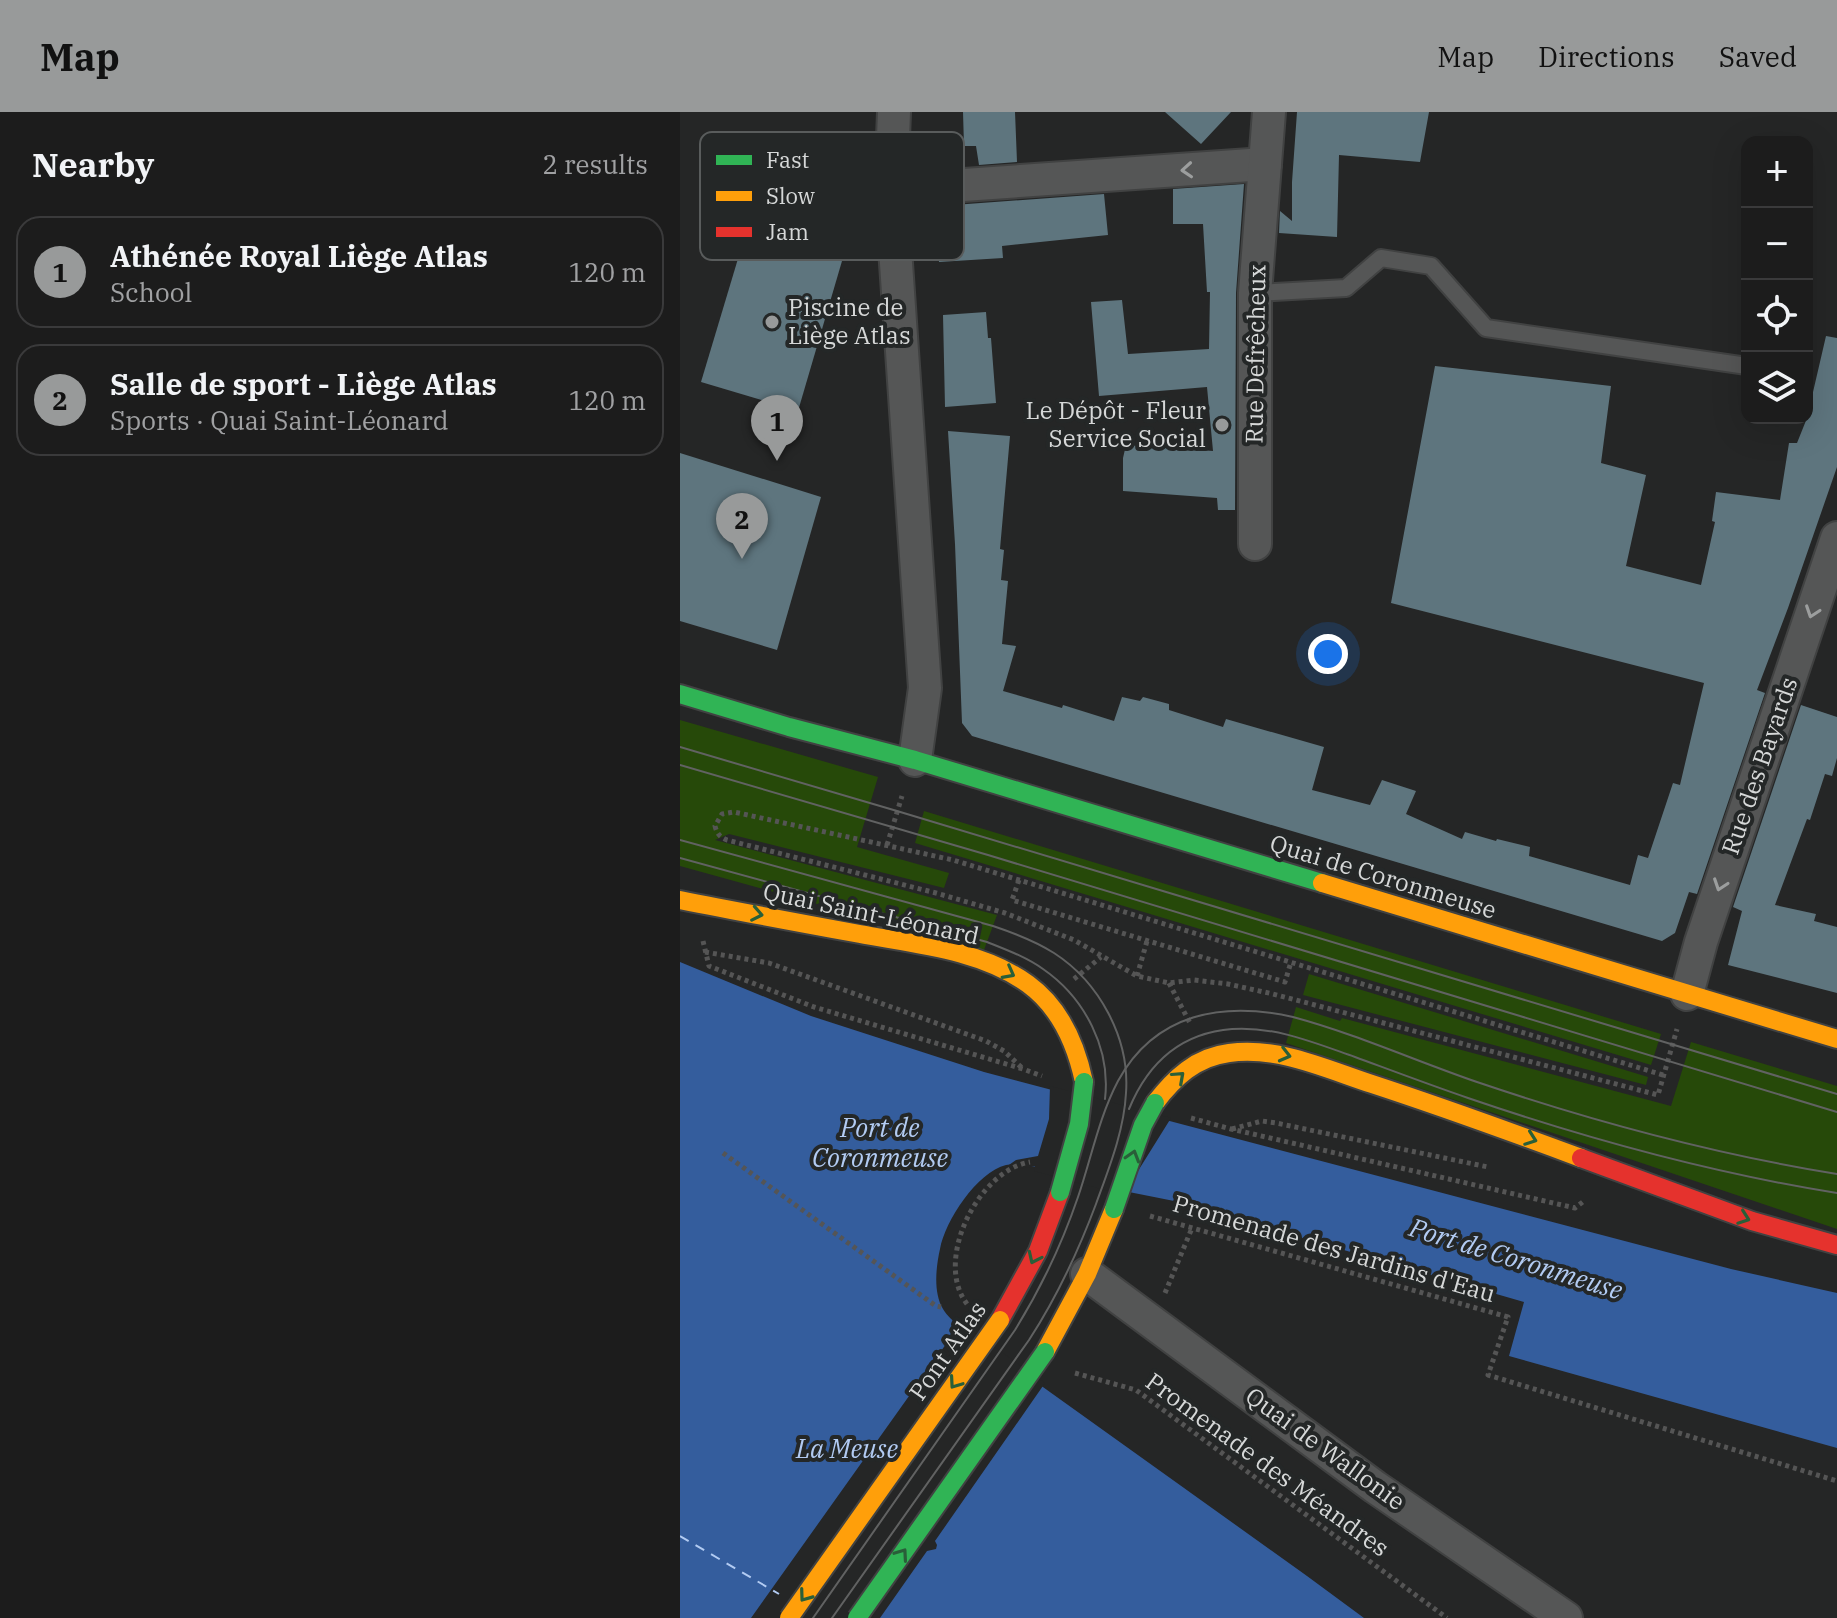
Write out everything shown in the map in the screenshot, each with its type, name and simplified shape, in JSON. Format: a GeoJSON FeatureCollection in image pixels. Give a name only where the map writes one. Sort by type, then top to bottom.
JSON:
{"type":"FeatureCollection","features":[{"type":"Feature","properties":{"kind":"street"},"geometry":{"type":"LineString","coordinates":[[893,132],[894,112]]}},
{"type":"Feature","properties":{"kind":"street","name":"Rue Defrêcheux"},"geometry":{"type":"LineString","coordinates":[[1255,544],[1255,293],[1269,112]]}},
{"type":"Feature","properties":{"kind":"street"},"geometry":{"type":"LineString","coordinates":[[964,185],[1265,164]]}},
{"type":"Feature","properties":{"kind":"street"},"geometry":{"type":"LineString","coordinates":[[680,694],[915,760],[925,688],[896,260]]}},
{"type":"Feature","properties":{"kind":"street","name":"Rue des Bayards"},"geometry":{"type":"LineString","coordinates":[[1687,994],[1701,942],[1837,538]]}},
{"type":"Feature","properties":{"kind":"street","name":"Quai de Coronmeuse"},"geometry":{"type":"LineString","coordinates":[[915,760],[1837,1039]]}},
{"type":"Feature","properties":{"kind":"street","name":"Quai Saint-Léonard"},"geometry":{"type":"LineString","coordinates":[[680,900],[911,943],[972,958],[1009,972],[1048,1001],[1061,1017],[1080,1062],[1084,1082]]}},
{"type":"Feature","properties":{"kind":"street"},"geometry":{"type":"LineString","coordinates":[[857,1618],[1045,1352],[1087,1274],[1114,1209],[1143,1125],[1155,1103],[1172,1082],[1209,1057],[1238,1050],[1282,1054],[1466,1115],[1752,1221],[1837,1245]]}},
{"type":"Feature","properties":{"kind":"street","name":"Pont Atlas"},"geometry":{"type":"LineString","coordinates":[[789,1618],[1000,1320],[1038,1251],[1060,1192],[1080,1121],[1084,1082]]}},
{"type":"Feature","properties":{"kind":"street","name":"Quai de Wallonie"},"geometry":{"type":"LineString","coordinates":[[1087,1274],[1375,1487],[1566,1618]]}},
{"type":"Feature","properties":{"kind":"lane"},"geometry":{"type":"LineString","coordinates":[[1255,293],[1346,288],[1381,258],[1431,266],[1486,328],[1741,365]]}},
{"type":"Feature","properties":{"kind":"path"},"geometry":{"type":"LineString","coordinates":[[887,845],[904,791]]}},
{"type":"Feature","properties":{"kind":"path"},"geometry":{"type":"LineString","coordinates":[[1663,1075],[953,860],[734,812],[722,814],[715,826],[721,837],[727,840],[1005,913],[1074,940],[1137,976],[1169,983],[1194,980],[1228,984],[1273,994],[1658,1095],[1677,1027]]}},
{"type":"Feature","properties":{"kind":"path"},"geometry":{"type":"LineString","coordinates":[[1019,880],[1012,900],[1147,941],[1285,982],[1291,962]]}},
{"type":"Feature","properties":{"kind":"path"},"geometry":{"type":"LineString","coordinates":[[1137,976],[1147,941]]}},
{"type":"Feature","properties":{"kind":"path"},"geometry":{"type":"LineString","coordinates":[[1023,1069],[1004,1051],[986,1041],[769,963],[705,952],[709,966],[814,1007],[1050,1079]]}},
{"type":"Feature","properties":{"kind":"path"},"geometry":{"type":"LineString","coordinates":[[1189,1117],[1575,1208]]}},
{"type":"Feature","properties":{"kind":"path"},"geometry":{"type":"LineString","coordinates":[[1231,1129],[1262,1121],[1276,1123],[1491,1168]]}},
{"type":"Feature","properties":{"kind":"path"},"geometry":{"type":"LineString","coordinates":[[723,1153],[941,1307]]}},
{"type":"Feature","properties":{"kind":"path"},"geometry":{"type":"LineString","coordinates":[[975,1312],[964,1301],[954,1270],[962,1231],[971,1211],[1005,1172],[1018,1164],[1039,1161]]}},
{"type":"Feature","properties":{"kind":"path","name":"Promenade des Jardins d'Eau"},"geometry":{"type":"LineString","coordinates":[[1155,1217],[1508,1317],[1488,1375],[1837,1481]]}},
{"type":"Feature","properties":{"kind":"path"},"geometry":{"type":"LineString","coordinates":[[1175,1271],[1192,1228]]}},
{"type":"Feature","properties":{"kind":"path","name":"Promenade des Méandres"},"geometry":{"type":"LineString","coordinates":[[1069,1371],[1136,1390],[1447,1618]]}},
{"type":"Feature","properties":{"kind":"green space"},"geometry":{"type":"Polygon","coordinates":[[[680,720],[878,777],[857,847],[949,873],[944,888],[729,834],[715,840],[997,915],[984,950],[680,866],[680,720]]]}},
{"type":"Feature","properties":{"kind":"green space"},"geometry":{"type":"Polygon","coordinates":[[[924,811],[1661,1034],[1651,1065],[915,843],[924,811]]]}},
{"type":"Feature","properties":{"kind":"green space"},"geometry":{"type":"Polygon","coordinates":[[[1309,974],[1648,1077],[1646,1085],[1303,995],[1309,974]]]}},
{"type":"Feature","properties":{"kind":"green space"},"geometry":{"type":"Polygon","coordinates":[[[1296,1007],[1671,1106],[1691,1042],[1837,1086],[1837,1229],[1286,1043],[1296,1007]]]}},
{"type":"Feature","properties":{"kind":"water"},"geometry":{"type":"Polygon","coordinates":[[[680,962],[811,1016],[984,1072],[1731,1269],[1837,1293],[1837,1448],[1509,1356],[1524,1302],[1174,1201],[1119,1190],[1045,1169],[1006,1165],[995,1169],[974,1187],[948,1225],[936,1279],[940,1302],[946,1314],[959,1327],[1364,1618],[680,1618],[680,962]]]}},
{"type":"Feature","properties":{"kind":"pier"},"geometry":{"type":"Polygon","coordinates":[[[1050,1086],[1171,1118],[1123,1195],[1034,1171],[1035,1166],[1009,1168],[989,1179],[1016,1160],[1038,1156],[1049,1119],[1050,1086]]]}},
{"type":"Feature","properties":{"kind":"pier"},"geometry":{"type":"Polygon","coordinates":[[[961,1323],[1045,1383],[935,1541],[936,1549],[927,1551],[880,1618],[751,1618],[961,1323]]]}},
{"type":"Feature","properties":{"kind":"building"},"geometry":{"type":"Polygon","coordinates":[[[963,112],[1015,112],[1017,162],[979,165],[976,146],[964,146],[963,112]]]}},
{"type":"Feature","properties":{"kind":"building"},"geometry":{"type":"Polygon","coordinates":[[[1165,112],[1231,112],[1201,144],[1165,112]]]}},
{"type":"Feature","properties":{"kind":"building"},"geometry":{"type":"Polygon","coordinates":[[[1297,112],[1429,112],[1420,162],[1339,155],[1337,237],[1279,233],[1280,211],[1292,221],[1297,112]]]}},
{"type":"Feature","properties":{"kind":"building"},"geometry":{"type":"Polygon","coordinates":[[[1244,184],[1236,293],[1235,510],[1218,510],[1217,498],[1123,491],[1126,445],[1213,451],[1207,387],[1099,396],[1091,302],[1122,300],[1128,354],[1209,349],[1210,292],[1207,292],[1203,224],[1173,224],[1173,189],[1244,184]]]}},
{"type":"Feature","properties":{"kind":"building"},"geometry":{"type":"Polygon","coordinates":[[[1104,194],[1108,235],[1002,246],[1003,258],[939,262],[964,260],[964,204],[1104,194]]]}},
{"type":"Feature","properties":{"kind":"building","name":"Piscine de Liège Atlas"},"geometry":{"type":"Polygon","coordinates":[[[738,260],[842,261],[798,411],[701,382],[738,260]]]}},
{"type":"Feature","properties":{"kind":"building"},"geometry":{"type":"Polygon","coordinates":[[[986,312],[996,403],[945,407],[943,315],[986,312]]]}},
{"type":"Feature","properties":{"kind":"building"},"geometry":{"type":"Polygon","coordinates":[[[1826,336],[1837,338],[1837,467],[1757,690],[1765,693],[1697,894],[1689,892],[1675,933],[1662,941],[972,736],[962,723],[948,431],[1010,436],[1000,549],[1004,550],[1001,580],[1008,581],[1002,644],[1016,646],[1003,691],[1114,721],[1122,697],[1140,701],[1143,697],[1169,704],[1169,710],[1223,727],[1226,719],[1324,747],[1312,790],[1370,805],[1382,780],[1416,791],[1406,814],[1462,839],[1465,832],[1530,847],[1529,856],[1630,885],[1638,855],[1648,858],[1673,783],[1680,785],[1704,683],[1391,603],[1435,366],[1611,386],[1601,463],[1646,475],[1626,566],[1701,585],[1715,522],[1712,521],[1716,492],[1780,500],[1789,443],[1797,443],[1805,424],[1813,424],[1813,392],[1826,336]]]}},
{"type":"Feature","properties":{"kind":"building"},"geometry":{"type":"Polygon","coordinates":[[[680,453],[821,497],[777,650],[680,621],[680,453]]]}},
{"type":"Feature","properties":{"kind":"building"},"geometry":{"type":"Polygon","coordinates":[[[1801,705],[1837,717],[1837,758],[1832,776],[1825,774],[1775,905],[1816,914],[1814,921],[1837,927],[1837,993],[1728,965],[1742,911],[1733,907],[1801,705]]]}},
{"type":"Feature","properties":{"kind":"ferry route"},"geometry":{"type":"LineString","coordinates":[[680,1536],[779,1594]]}},
{"type":"Feature","properties":{"kind":"tram line"},"geometry":{"type":"LineString","coordinates":[[680,747],[1837,1094]]}},
{"type":"Feature","properties":{"kind":"tram line"},"geometry":{"type":"LineString","coordinates":[[680,765],[1837,1112]]}},
{"type":"Feature","properties":{"kind":"tram line"},"geometry":{"type":"LineString","coordinates":[[680,840],[993,926],[1032,941],[1054,953],[1085,979],[1108,1013],[1123,1052],[1126,1093],[1119,1135],[1089,1222],[1058,1291],[1029,1340],[832,1618]]}},
{"type":"Feature","properties":{"kind":"tram line"},"geometry":{"type":"LineString","coordinates":[[680,858],[987,942],[1030,961],[1058,981],[1083,1010],[1092,1026],[1104,1062],[1105,1099]]}},
{"type":"Feature","properties":{"kind":"tram line"},"geometry":{"type":"LineString","coordinates":[[813,1618],[1015,1330],[1065,1232],[1100,1124],[1118,1081],[1133,1058],[1151,1040],[1171,1027],[1217,1012],[1267,1012],[1293,1017],[1477,1082],[1610,1123],[1700,1147],[1837,1174]]}},
{"type":"Feature","properties":{"kind":"tram line"},"geometry":{"type":"LineString","coordinates":[[1129,1109],[1156,1065],[1182,1044],[1213,1032],[1264,1030],[1310,1041],[1468,1098],[1605,1141],[1697,1165],[1837,1193]]}},
{"type":"Feature","properties":{"kind":"traffic: fast"},"geometry":{"type":"LineString","coordinates":[[680,694],[915,760],[1322,883]]}},
{"type":"Feature","properties":{"kind":"traffic: fast"},"geometry":{"type":"LineString","coordinates":[[1060,1192],[1079,1124],[1084,1082]]}},
{"type":"Feature","properties":{"kind":"traffic: fast"},"geometry":{"type":"LineString","coordinates":[[1114,1209],[1143,1125],[1155,1103]]}},
{"type":"Feature","properties":{"kind":"traffic: fast"},"geometry":{"type":"LineString","coordinates":[[857,1618],[1045,1352]]}},
{"type":"Feature","properties":{"kind":"traffic: slow"},"geometry":{"type":"LineString","coordinates":[[1322,883],[1837,1039]]}},
{"type":"Feature","properties":{"kind":"traffic: slow"},"geometry":{"type":"LineString","coordinates":[[680,900],[925,945],[969,956],[1010,972],[1050,1004],[1077,1054],[1084,1082]]}},
{"type":"Feature","properties":{"kind":"traffic: slow"},"geometry":{"type":"LineString","coordinates":[[1155,1103],[1178,1077],[1206,1059],[1229,1053],[1266,1053],[1319,1066],[1581,1158]]}},
{"type":"Feature","properties":{"kind":"traffic: slow"},"geometry":{"type":"LineString","coordinates":[[1045,1352],[1087,1274],[1114,1209]]}},
{"type":"Feature","properties":{"kind":"traffic: slow"},"geometry":{"type":"LineString","coordinates":[[789,1618],[1000,1320]]}},
{"type":"Feature","properties":{"kind":"traffic: jam"},"geometry":{"type":"LineString","coordinates":[[1581,1158],[1752,1221],[1837,1245]]}},
{"type":"Feature","properties":{"kind":"traffic: jam"},"geometry":{"type":"LineString","coordinates":[[1000,1320],[1038,1251],[1060,1192]]}},
{"type":"Feature","properties":{"kind":"place","name":"Piscine de Liège Atlas"},"geometry":{"type":"Point","coordinates":[772,322]}},
{"type":"Feature","properties":{"kind":"place","name":"Le Dépôt - Fleur Service Social"},"geometry":{"type":"Point","coordinates":[1222,425]}},
{"type":"Feature","properties":{"kind":"place","name":"Athénée Royal Liège Atlas"},"geometry":{"type":"Point","coordinates":[777,461]}},
{"type":"Feature","properties":{"kind":"place","name":"Salle de sport - Liège Atlas"},"geometry":{"type":"Point","coordinates":[742,559]}},
{"type":"Feature","properties":{"kind":"water label","name":"Port de Coronmeuse"},"geometry":{"type":"Point","coordinates":[880,1143]}},
{"type":"Feature","properties":{"kind":"water label","name":"Port de Coronmeuse"},"geometry":{"type":"Point","coordinates":[1516,1259]}},
{"type":"Feature","properties":{"kind":"water label","name":"La Meuse"},"geometry":{"type":"Point","coordinates":[847,1449]}}]}
